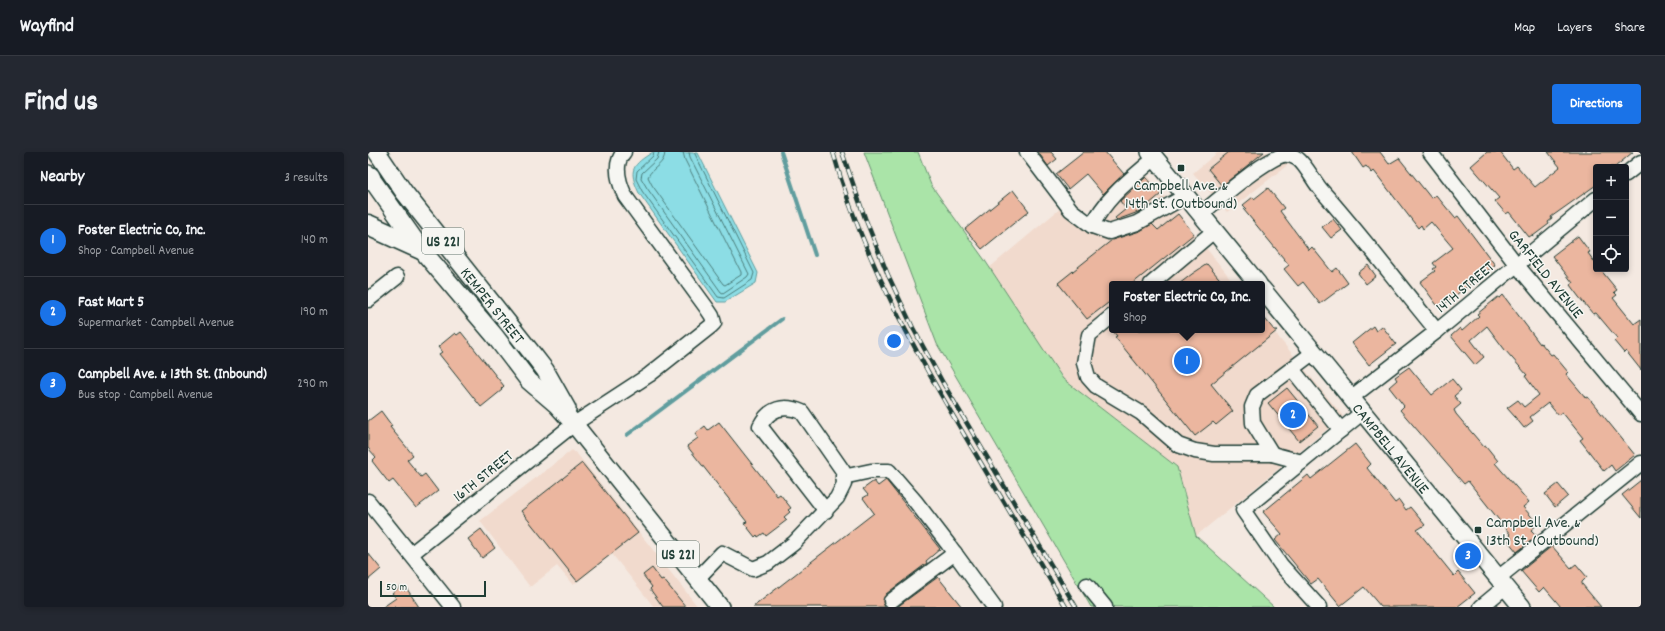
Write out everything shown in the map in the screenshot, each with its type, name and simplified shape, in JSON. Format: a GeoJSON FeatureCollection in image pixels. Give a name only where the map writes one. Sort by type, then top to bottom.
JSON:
{"type":"FeatureCollection","features":[{"type":"Feature","properties":{"kind":"highway"},"geometry":{"type":"LineString","coordinates":[[368,225],[421,249]]}},
{"type":"Feature","properties":{"kind":"main road","name":"KEMPER STREET"},"geometry":{"type":"LineString","coordinates":[[378,152],[372,175],[421,249],[494,335],[529,381],[557,405],[574,424],[720,607]]}},
{"type":"Feature","properties":{"kind":"main road"},"geometry":{"type":"LineString","coordinates":[[1152,155],[1256,281]]}},
{"type":"Feature","properties":{"kind":"main road","name":"KEMPER STREET"},"geometry":{"type":"LineString","coordinates":[[372,175],[404,192],[545,370],[564,401],[574,424]]}},
{"type":"Feature","properties":{"kind":"main road","name":"CAMPBELL AVENUE"},"geometry":{"type":"LineString","coordinates":[[1265,293],[1352,397],[1501,583],[1522,607]]}},
{"type":"Feature","properties":{"kind":"street","name":"16TH STREET"},"geometry":{"type":"LineString","coordinates":[[411,554],[574,424],[649,376],[712,326],[714,322],[706,307],[625,196],[619,183],[618,169],[621,155],[624,152]]}},
{"type":"Feature","properties":{"kind":"street"},"geometry":{"type":"LineString","coordinates":[[1027,152],[1071,210],[1092,226],[1109,232],[1137,223],[1186,196]]}},
{"type":"Feature","properties":{"kind":"street","name":"GARFIELD AVENUE"},"geometry":{"type":"LineString","coordinates":[[1430,152],[1516,264],[1641,414]]}},
{"type":"Feature","properties":{"kind":"street"},"geometry":{"type":"LineString","coordinates":[[1092,226],[1099,211],[1152,155]]}},
{"type":"Feature","properties":{"kind":"street"},"geometry":{"type":"LineString","coordinates":[[1201,214],[1263,166],[1281,155],[1288,155],[1299,160],[1319,188],[1363,238],[1437,331]]}},
{"type":"Feature","properties":{"kind":"street"},"geometry":{"type":"LineString","coordinates":[[1629,172],[1641,162]]}},
{"type":"Feature","properties":{"kind":"street","name":"14TH STREET"},"geometry":{"type":"LineString","coordinates":[[1352,397],[1437,331],[1595,200]]}},
{"type":"Feature","properties":{"kind":"street"},"geometry":{"type":"LineString","coordinates":[[1154,281],[1214,231]]}},
{"type":"Feature","properties":{"kind":"street"},"geometry":{"type":"LineString","coordinates":[[368,300],[397,277]]}},
{"type":"Feature","properties":{"kind":"street"},"geometry":{"type":"LineString","coordinates":[[1109,318],[1089,335],[1084,363],[1088,377],[1096,386],[1141,413],[1178,445],[1195,451],[1214,454],[1272,454],[1302,462]]}},
{"type":"Feature","properties":{"kind":"street"},"geometry":{"type":"LineString","coordinates":[[1272,454],[1254,423],[1252,407],[1256,395],[1314,352]]}},
{"type":"Feature","properties":{"kind":"street"},"geometry":{"type":"LineString","coordinates":[[1292,369],[1341,430]]}},
{"type":"Feature","properties":{"kind":"street"},"geometry":{"type":"LineString","coordinates":[[697,579],[722,553],[753,569],[768,563],[794,543],[826,511],[837,498],[844,484],[843,471],[802,412],[791,407],[773,410],[764,419],[760,426],[826,511]]}},
{"type":"Feature","properties":{"kind":"street"},"geometry":{"type":"LineString","coordinates":[[1319,607],[1281,565],[1243,510],[1363,412]]}},
{"type":"Feature","properties":{"kind":"street"},"geometry":{"type":"LineString","coordinates":[[1482,607],[1501,583],[1641,463]]}},
{"type":"Feature","properties":{"kind":"street"},"geometry":{"type":"LineString","coordinates":[[843,477],[871,471],[889,472],[915,500],[994,607]]}},
{"type":"Feature","properties":{"kind":"street"},"geometry":{"type":"LineString","coordinates":[[368,500],[453,607]]}},
{"type":"Feature","properties":{"kind":"street"},"geometry":{"type":"LineString","coordinates":[[891,601],[955,553]]}},
{"type":"Feature","properties":{"kind":"street"},"geometry":{"type":"LineString","coordinates":[[1086,585],[1105,607]]}},
{"type":"Feature","properties":{"kind":"shaded area"},"geometry":{"type":"Polygon","coordinates":[[[1218,152],[1294,152],[1294,160],[1227,212],[1193,173],[1218,152]]]}},
{"type":"Feature","properties":{"kind":"shaded area"},"geometry":{"type":"Polygon","coordinates":[[[1144,171],[1233,281],[1109,281],[1109,333],[1265,333],[1265,321],[1343,416],[1196,536],[1177,467],[1063,379],[988,269],[1062,207],[1078,226],[1144,171]]]}},
{"type":"Feature","properties":{"kind":"shaded area"},"geometry":{"type":"Polygon","coordinates":[[[572,450],[578,455],[698,607],[654,607],[612,554],[573,585],[557,566],[530,587],[480,521],[572,450]]]}},
{"type":"Feature","properties":{"kind":"green space"},"geometry":{"type":"Polygon","coordinates":[[[864,152],[918,152],[931,185],[984,259],[1063,379],[1177,467],[1196,536],[1274,607],[1091,607],[937,344],[864,152]]]}},
{"type":"Feature","properties":{"kind":"water"},"geometry":{"type":"Polygon","coordinates":[[[653,152],[698,153],[758,273],[756,283],[725,302],[717,302],[639,193],[634,179],[634,169],[640,161],[653,152]]]}},
{"type":"Feature","properties":{"kind":"building"},"geometry":{"type":"Polygon","coordinates":[[[1038,152],[1051,152],[1057,159],[1048,166],[1038,152]]]}},
{"type":"Feature","properties":{"kind":"building"},"geometry":{"type":"Polygon","coordinates":[[[1084,152],[1105,152],[1124,174],[1103,194],[1086,174],[1068,189],[1056,174],[1084,152]]]}},
{"type":"Feature","properties":{"kind":"building"},"geometry":{"type":"Polygon","coordinates":[[[1229,152],[1264,152],[1222,186],[1208,169],[1229,152]]]}},
{"type":"Feature","properties":{"kind":"building"},"geometry":{"type":"Polygon","coordinates":[[[1352,152],[1380,152],[1389,164],[1399,158],[1431,198],[1436,195],[1455,218],[1458,216],[1495,265],[1439,308],[1420,282],[1435,271],[1433,269],[1436,267],[1433,263],[1453,248],[1431,222],[1423,229],[1421,225],[1418,228],[1374,171],[1372,173],[1366,166],[1363,168],[1352,152]]]}},
{"type":"Feature","properties":{"kind":"building"},"geometry":{"type":"Polygon","coordinates":[[[1487,152],[1500,152],[1513,169],[1517,166],[1535,187],[1560,167],[1548,152],[1633,152],[1619,164],[1593,164],[1593,187],[1551,217],[1552,219],[1548,222],[1549,224],[1533,236],[1532,235],[1529,237],[1509,212],[1506,214],[1495,201],[1499,198],[1471,166],[1487,152]]]}},
{"type":"Feature","properties":{"kind":"building"},"geometry":{"type":"Polygon","coordinates":[[[1146,177],[1161,194],[1141,211],[1117,220],[1115,218],[1126,209],[1120,201],[1146,177]]]}},
{"type":"Feature","properties":{"kind":"building"},"geometry":{"type":"Polygon","coordinates":[[[1268,188],[1284,208],[1280,211],[1309,250],[1312,247],[1332,272],[1337,268],[1348,283],[1320,304],[1303,282],[1298,286],[1284,269],[1289,265],[1244,210],[1246,208],[1243,205],[1253,197],[1254,199],[1268,188]]]}},
{"type":"Feature","properties":{"kind":"building"},"geometry":{"type":"Polygon","coordinates":[[[1013,190],[1029,211],[982,249],[965,229],[1013,190]]]}},
{"type":"Feature","properties":{"kind":"building"},"geometry":{"type":"Polygon","coordinates":[[[1178,214],[1194,234],[1136,281],[1109,281],[1109,302],[1087,319],[1058,283],[1112,240],[1140,231],[1152,224],[1158,230],[1178,214]]]}},
{"type":"Feature","properties":{"kind":"building"},"geometry":{"type":"Polygon","coordinates":[[[1333,219],[1342,230],[1331,238],[1322,227],[1333,219]]]}},
{"type":"Feature","properties":{"kind":"building"},"geometry":{"type":"Polygon","coordinates":[[[1578,236],[1590,252],[1588,253],[1593,260],[1593,272],[1602,272],[1617,290],[1614,292],[1617,295],[1613,298],[1634,324],[1641,319],[1641,370],[1626,351],[1624,353],[1614,341],[1617,338],[1596,313],[1593,314],[1579,297],[1570,285],[1573,283],[1552,256],[1578,236]]]}},
{"type":"Feature","properties":{"kind":"building"},"geometry":{"type":"Polygon","coordinates":[[[1207,264],[1221,281],[1183,281],[1207,264]]]}},
{"type":"Feature","properties":{"kind":"building"},"geometry":{"type":"Polygon","coordinates":[[[1368,265],[1376,276],[1366,284],[1358,273],[1368,265]]]}},
{"type":"Feature","properties":{"kind":"building"},"geometry":{"type":"Polygon","coordinates":[[[1503,295],[1540,344],[1541,343],[1551,355],[1553,354],[1568,372],[1566,374],[1586,398],[1588,397],[1635,455],[1615,471],[1611,465],[1604,471],[1580,440],[1583,438],[1562,412],[1558,415],[1548,403],[1530,417],[1533,421],[1524,428],[1507,408],[1518,400],[1524,407],[1539,395],[1525,376],[1527,375],[1505,350],[1487,326],[1471,340],[1484,357],[1475,365],[1451,336],[1460,328],[1462,331],[1479,316],[1477,314],[1498,297],[1500,298],[1503,295]]]}},
{"type":"Feature","properties":{"kind":"building"},"geometry":{"type":"Polygon","coordinates":[[[1265,319],[1274,330],[1278,330],[1211,384],[1233,411],[1216,425],[1213,422],[1195,436],[1115,337],[1117,336],[1114,333],[1265,333],[1265,319]]]}},
{"type":"Feature","properties":{"kind":"building"},"geometry":{"type":"Polygon","coordinates":[[[1373,326],[1376,331],[1382,326],[1396,344],[1369,365],[1352,343],[1373,326]]]}},
{"type":"Feature","properties":{"kind":"building"},"geometry":{"type":"Polygon","coordinates":[[[461,332],[504,386],[501,389],[502,390],[481,407],[439,354],[442,352],[438,347],[455,333],[457,335],[461,332]]]}},
{"type":"Feature","properties":{"kind":"building"},"geometry":{"type":"Polygon","coordinates":[[[1409,367],[1432,395],[1452,379],[1461,390],[1454,396],[1461,404],[1454,410],[1456,414],[1484,447],[1486,446],[1498,461],[1495,463],[1529,502],[1523,507],[1538,524],[1531,530],[1537,536],[1517,552],[1508,541],[1512,539],[1509,535],[1510,534],[1468,481],[1464,484],[1400,410],[1404,406],[1389,387],[1397,380],[1395,377],[1409,367]]]}},
{"type":"Feature","properties":{"kind":"building"},"geometry":{"type":"Polygon","coordinates":[[[1287,388],[1318,426],[1299,441],[1268,403],[1287,388]]]}},
{"type":"Feature","properties":{"kind":"building"},"geometry":{"type":"Polygon","coordinates":[[[381,411],[392,426],[390,427],[413,455],[407,460],[421,477],[425,474],[438,491],[416,508],[393,480],[389,483],[372,461],[376,457],[368,448],[368,421],[381,411]]]}},
{"type":"Feature","properties":{"kind":"building"},"geometry":{"type":"Polygon","coordinates":[[[719,422],[777,496],[780,494],[791,508],[788,510],[790,512],[784,517],[787,520],[766,536],[764,533],[758,537],[757,535],[755,537],[744,523],[747,522],[687,446],[698,438],[695,434],[705,426],[708,430],[719,422]]]}},
{"type":"Feature","properties":{"kind":"building"},"geometry":{"type":"Polygon","coordinates":[[[1355,444],[1371,464],[1367,468],[1395,503],[1399,500],[1406,510],[1410,507],[1425,525],[1417,530],[1454,576],[1458,572],[1475,593],[1457,607],[1381,607],[1364,587],[1340,606],[1318,579],[1311,584],[1275,540],[1282,534],[1263,512],[1308,475],[1311,479],[1355,444]]]}},
{"type":"Feature","properties":{"kind":"building"},"geometry":{"type":"Polygon","coordinates":[[[582,463],[638,533],[577,581],[521,511],[582,463]]]}},
{"type":"Feature","properties":{"kind":"building"},"geometry":{"type":"Polygon","coordinates":[[[886,480],[940,549],[926,561],[927,563],[886,594],[883,602],[885,607],[753,607],[874,513],[863,498],[868,495],[863,489],[874,481],[878,486],[886,480]]]}},
{"type":"Feature","properties":{"kind":"building"},"geometry":{"type":"Polygon","coordinates":[[[1641,480],[1641,518],[1622,495],[1641,480]]]}},
{"type":"Feature","properties":{"kind":"building"},"geometry":{"type":"Polygon","coordinates":[[[1558,484],[1568,496],[1555,507],[1545,494],[1558,484]]]}},
{"type":"Feature","properties":{"kind":"building"},"geometry":{"type":"Polygon","coordinates":[[[481,529],[495,548],[482,558],[468,539],[481,529]]]}},
{"type":"Feature","properties":{"kind":"building"},"geometry":{"type":"Polygon","coordinates":[[[1552,546],[1571,568],[1576,564],[1587,577],[1582,584],[1601,607],[1561,607],[1544,587],[1539,592],[1521,571],[1552,546]]]}},
{"type":"Feature","properties":{"kind":"building"},"geometry":{"type":"Polygon","coordinates":[[[368,553],[381,569],[368,580],[368,553]]]}},
{"type":"Feature","properties":{"kind":"building"},"geometry":{"type":"Polygon","coordinates":[[[652,568],[686,607],[663,607],[650,589],[652,587],[643,575],[652,568]]]}},
{"type":"Feature","properties":{"kind":"building"},"geometry":{"type":"Polygon","coordinates":[[[938,577],[962,607],[897,607],[938,577]]]}},
{"type":"Feature","properties":{"kind":"building"},"geometry":{"type":"Polygon","coordinates":[[[401,586],[405,591],[407,589],[419,607],[383,607],[396,598],[392,593],[401,586]]]}},
{"type":"Feature","properties":{"kind":"waterway"},"geometry":{"type":"LineString","coordinates":[[781,152],[815,255]]}},
{"type":"Feature","properties":{"kind":"waterway"},"geometry":{"type":"LineString","coordinates":[[627,435],[782,319]]}},
{"type":"Feature","properties":{"kind":"railway"},"geometry":{"type":"LineString","coordinates":[[833,152],[845,192],[860,231],[894,307],[933,381],[1066,607]]}},
{"type":"Feature","properties":{"kind":"railway"},"geometry":{"type":"LineString","coordinates":[[842,152],[865,218],[888,275],[913,328],[943,383],[1076,607]]}},
{"type":"Feature","properties":{"kind":"place","name":"Campbell Ave. & 14th St. (Outbound)"},"geometry":{"type":"Point","coordinates":[1181,168]}},
{"type":"Feature","properties":{"kind":"place","name":"Foster Electric Co, Inc."},"geometry":{"type":"Point","coordinates":[1187,361]}},
{"type":"Feature","properties":{"kind":"place","name":"Fast Mart 5"},"geometry":{"type":"Point","coordinates":[1293,415]}},
{"type":"Feature","properties":{"kind":"place","name":"Campbell Ave. & 13th St. (Outbound)"},"geometry":{"type":"Point","coordinates":[1478,530]}},
{"type":"Feature","properties":{"kind":"place","name":"Campbell Ave. & 13th St. (Inbound)"},"geometry":{"type":"Point","coordinates":[1468,556]}}]}
